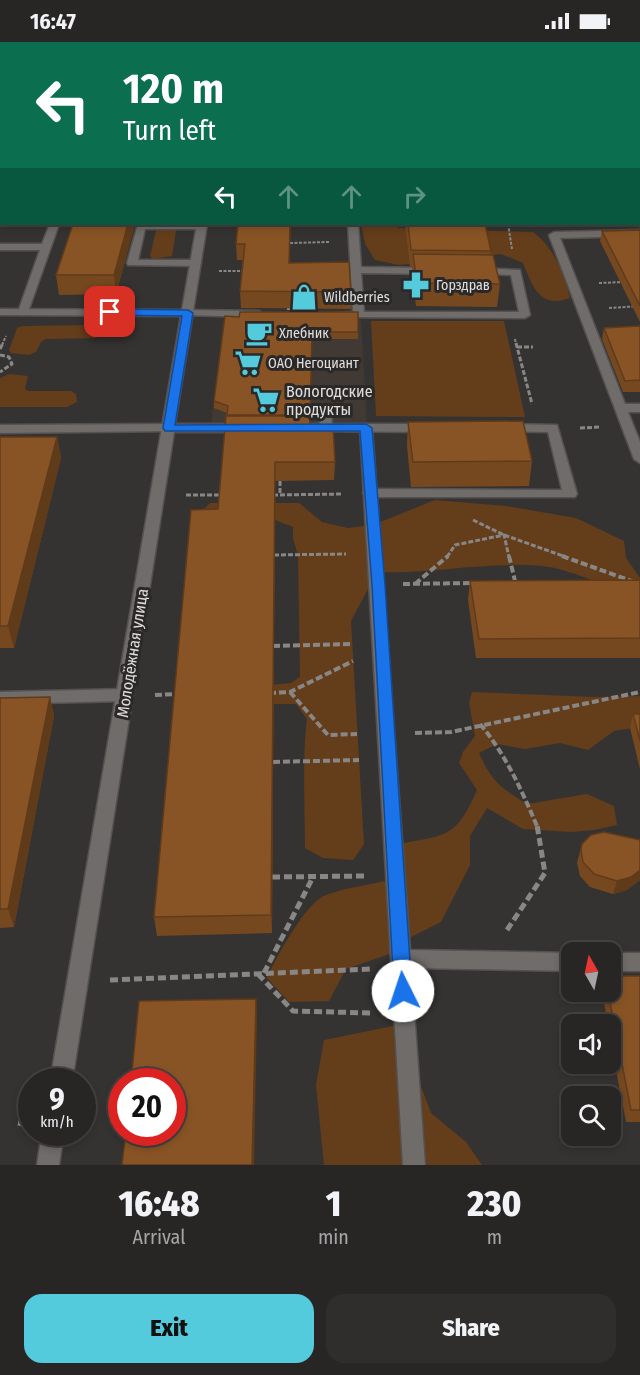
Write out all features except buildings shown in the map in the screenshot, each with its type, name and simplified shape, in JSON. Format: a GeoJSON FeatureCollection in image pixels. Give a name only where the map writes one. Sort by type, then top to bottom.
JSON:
{"type":"FeatureCollection","features":[{"type":"Feature","properties":{"kind":"street"},"geometry":{"type":"LineString","coordinates":[[23,312],[54,225]]}},
{"type":"Feature","properties":{"kind":"street"},"geometry":{"type":"LineString","coordinates":[[202,225],[141,226],[132,263],[203,267]]}},
{"type":"Feature","properties":{"kind":"street","name":"Молодёжная улица"},"geometry":{"type":"LineString","coordinates":[[63,1068],[188,313],[203,267],[202,225]]}},
{"type":"Feature","properties":{"kind":"street"},"geometry":{"type":"LineString","coordinates":[[353,225],[358,315]]}},
{"type":"Feature","properties":{"kind":"street"},"geometry":{"type":"LineString","coordinates":[[640,233],[625,228],[554,235],[596,331],[640,459]]}},
{"type":"Feature","properties":{"kind":"street"},"geometry":{"type":"LineString","coordinates":[[0,247],[46,247]]}},
{"type":"Feature","properties":{"kind":"street"},"geometry":{"type":"LineString","coordinates":[[356,270],[439,271]]}},
{"type":"Feature","properties":{"kind":"street"},"geometry":{"type":"LineString","coordinates":[[310,314],[525,315],[516,272],[463,271]]}},
{"type":"Feature","properties":{"kind":"street"},"geometry":{"type":"LineString","coordinates":[[0,312],[276,314]]}},
{"type":"Feature","properties":{"kind":"street"},"geometry":{"type":"LineString","coordinates":[[621,408],[640,408]]}},
{"type":"Feature","properties":{"kind":"street"},"geometry":{"type":"LineString","coordinates":[[325,409],[326,428]]}},
{"type":"Feature","properties":{"kind":"street"},"geometry":{"type":"LineString","coordinates":[[0,429],[260,428]]}},
{"type":"Feature","properties":{"kind":"street"},"geometry":{"type":"LineString","coordinates":[[304,428],[446,428]]}},
{"type":"Feature","properties":{"kind":"street"},"geometry":{"type":"LineString","coordinates":[[366,428],[414,1165]]}},
{"type":"Feature","properties":{"kind":"street"},"geometry":{"type":"LineString","coordinates":[[370,494],[570,494],[553,428],[492,428]]}},
{"type":"Feature","properties":{"kind":"street"},"geometry":{"type":"LineString","coordinates":[[0,698],[125,695]]}},
{"type":"Feature","properties":{"kind":"street"},"geometry":{"type":"LineString","coordinates":[[401,964],[469,961],[561,962]]}},
{"type":"Feature","properties":{"kind":"street"},"geometry":{"type":"LineString","coordinates":[[621,962],[640,962]]}},
{"type":"Feature","properties":{"kind":"street"},"geometry":{"type":"LineString","coordinates":[[48,1165],[51,1146]]}},
{"type":"Feature","properties":{"kind":"path"},"geometry":{"type":"LineString","coordinates":[[353,225],[410,226]]}},
{"type":"Feature","properties":{"kind":"path"},"geometry":{"type":"LineString","coordinates":[[478,226],[538,226],[551,230],[554,235]]}},
{"type":"Feature","properties":{"kind":"path"},"geometry":{"type":"LineString","coordinates":[[290,243],[354,242]]}},
{"type":"Feature","properties":{"kind":"path"},"geometry":{"type":"LineString","coordinates":[[203,267],[254,271]]}},
{"type":"Feature","properties":{"kind":"path"},"geometry":{"type":"LineString","coordinates":[[287,309],[310,309],[310,314]]}},
{"type":"Feature","properties":{"kind":"path"},"geometry":{"type":"LineString","coordinates":[[509,315],[538,428]]}},
{"type":"Feature","properties":{"kind":"path"},"geometry":{"type":"LineString","coordinates":[[517,347],[533,346]]}},
{"type":"Feature","properties":{"kind":"path"},"geometry":{"type":"LineString","coordinates":[[0,355],[9,357],[12,364],[0,372]]}},
{"type":"Feature","properties":{"kind":"path"},"geometry":{"type":"LineString","coordinates":[[553,428],[628,427]]}},
{"type":"Feature","properties":{"kind":"path"},"geometry":{"type":"LineString","coordinates":[[280,481],[280,495]]}},
{"type":"Feature","properties":{"kind":"path"},"geometry":{"type":"LineString","coordinates":[[268,495],[370,494]]}},
{"type":"Feature","properties":{"kind":"path"},"geometry":{"type":"LineString","coordinates":[[426,494],[504,536],[640,584]]}},
{"type":"Feature","properties":{"kind":"path"},"geometry":{"type":"LineString","coordinates":[[158,495],[234,495]]}},
{"type":"Feature","properties":{"kind":"path"},"geometry":{"type":"LineString","coordinates":[[504,536],[518,591]]}},
{"type":"Feature","properties":{"kind":"path"},"geometry":{"type":"LineString","coordinates":[[415,584],[446,559],[455,545],[504,536]]}},
{"type":"Feature","properties":{"kind":"path"},"geometry":{"type":"LineString","coordinates":[[274,555],[374,554]]}},
{"type":"Feature","properties":{"kind":"path"},"geometry":{"type":"LineString","coordinates":[[623,578],[626,590]]}},
{"type":"Feature","properties":{"kind":"path"},"geometry":{"type":"LineString","coordinates":[[378,585],[482,582]]}},
{"type":"Feature","properties":{"kind":"path"},"geometry":{"type":"LineString","coordinates":[[505,582],[516,582]]}},
{"type":"Feature","properties":{"kind":"path"},"geometry":{"type":"LineString","coordinates":[[273,646],[380,646]]}},
{"type":"Feature","properties":{"kind":"path"},"geometry":{"type":"LineString","coordinates":[[268,693],[290,692],[380,646]]}},
{"type":"Feature","properties":{"kind":"path"},"geometry":{"type":"LineString","coordinates":[[290,692],[328,735],[450,732],[640,692]]}},
{"type":"Feature","properties":{"kind":"path"},"geometry":{"type":"LineString","coordinates":[[148,695],[180,694]]}},
{"type":"Feature","properties":{"kind":"path"},"geometry":{"type":"LineString","coordinates":[[469,961],[511,926],[545,873],[539,830],[511,767],[497,744],[480,724]]}},
{"type":"Feature","properties":{"kind":"path"},"geometry":{"type":"LineString","coordinates":[[273,762],[388,758]]}},
{"type":"Feature","properties":{"kind":"path"},"geometry":{"type":"LineString","coordinates":[[272,877],[396,875]]}},
{"type":"Feature","properties":{"kind":"path"},"geometry":{"type":"LineString","coordinates":[[261,973],[313,877]]}},
{"type":"Feature","properties":{"kind":"path"},"geometry":{"type":"LineString","coordinates":[[106,980],[401,964]]}},
{"type":"Feature","properties":{"kind":"path"},"geometry":{"type":"LineString","coordinates":[[261,973],[293,1011],[405,1014]]}},
{"type":"Feature","properties":{"kind":"shaded area"},"geometry":{"type":"Polygon","coordinates":[[[361,225],[533,232],[552,253],[565,280],[570,298],[551,301],[544,298],[534,288],[523,263],[501,254],[399,265],[375,260],[365,244],[361,225]]]}},
{"type":"Feature","properties":{"kind":"shaded area"},"geometry":{"type":"Polygon","coordinates":[[[159,229],[176,231],[172,256],[153,259],[150,256],[156,231],[159,229]]]}},
{"type":"Feature","properties":{"kind":"shaded area"},"geometry":{"type":"Polygon","coordinates":[[[361,321],[367,425],[211,425],[223,322],[361,321]]]}},
{"type":"Feature","properties":{"kind":"shaded area"},"geometry":{"type":"Polygon","coordinates":[[[371,321],[504,321],[525,417],[376,416],[371,321]]]}},
{"type":"Feature","properties":{"kind":"shaded area"},"geometry":{"type":"Polygon","coordinates":[[[97,325],[101,329],[100,335],[95,338],[46,339],[41,342],[36,352],[29,355],[11,353],[9,350],[17,328],[22,326],[97,325]]]}},
{"type":"Feature","properties":{"kind":"shaded area"},"geometry":{"type":"Polygon","coordinates":[[[9,374],[28,376],[25,389],[28,391],[71,391],[76,394],[77,402],[67,407],[0,407],[0,378],[9,374]]]}},
{"type":"Feature","properties":{"kind":"shaded area"},"geometry":{"type":"Polygon","coordinates":[[[435,500],[506,506],[576,518],[624,541],[626,558],[640,578],[640,588],[615,587],[567,571],[542,566],[501,565],[377,572],[351,621],[364,844],[353,860],[323,858],[305,848],[304,767],[307,719],[296,704],[218,704],[260,686],[291,683],[300,677],[298,555],[293,539],[293,527],[270,518],[202,515],[210,503],[299,503],[322,522],[348,528],[373,525],[435,500]]]}},
{"type":"Feature","properties":{"kind":"shaded area"},"geometry":{"type":"Polygon","coordinates":[[[472,692],[594,697],[640,696],[640,727],[614,731],[588,750],[560,743],[525,749],[497,744],[479,753],[493,778],[527,804],[587,794],[614,806],[617,825],[571,832],[523,829],[487,808],[470,836],[470,865],[441,922],[399,943],[401,950],[346,969],[329,1001],[289,1002],[267,978],[292,932],[310,908],[326,895],[395,879],[398,844],[428,839],[448,832],[456,826],[470,806],[477,790],[459,763],[463,752],[475,736],[469,703],[472,692]]]}},
{"type":"Feature","properties":{"kind":"shaded area"},"geometry":{"type":"Polygon","coordinates":[[[398,1025],[431,1113],[466,1142],[482,1165],[324,1165],[316,1085],[324,1040],[398,1025]]]}},
{"type":"Feature","properties":{"kind":"place","name":"Горздрав"},"geometry":{"type":"Point","coordinates":[416,285]}},
{"type":"Feature","properties":{"kind":"place","name":"Wildberries"},"geometry":{"type":"Point","coordinates":[304,297]}},
{"type":"Feature","properties":{"kind":"place","name":"Хлебник"},"geometry":{"type":"Point","coordinates":[259,333]}},
{"type":"Feature","properties":{"kind":"place","name":"ОАО Негоциант"},"geometry":{"type":"Point","coordinates":[248,363]}},
{"type":"Feature","properties":{"kind":"place","name":"Вологодские продукты"},"geometry":{"type":"Point","coordinates":[266,400]}},
{"type":"Feature","properties":{"kind":"route"},"geometry":{"type":"LineString","coordinates":[[110,312],[188,313],[169,428],[366,428],[403,991]]}}]}
